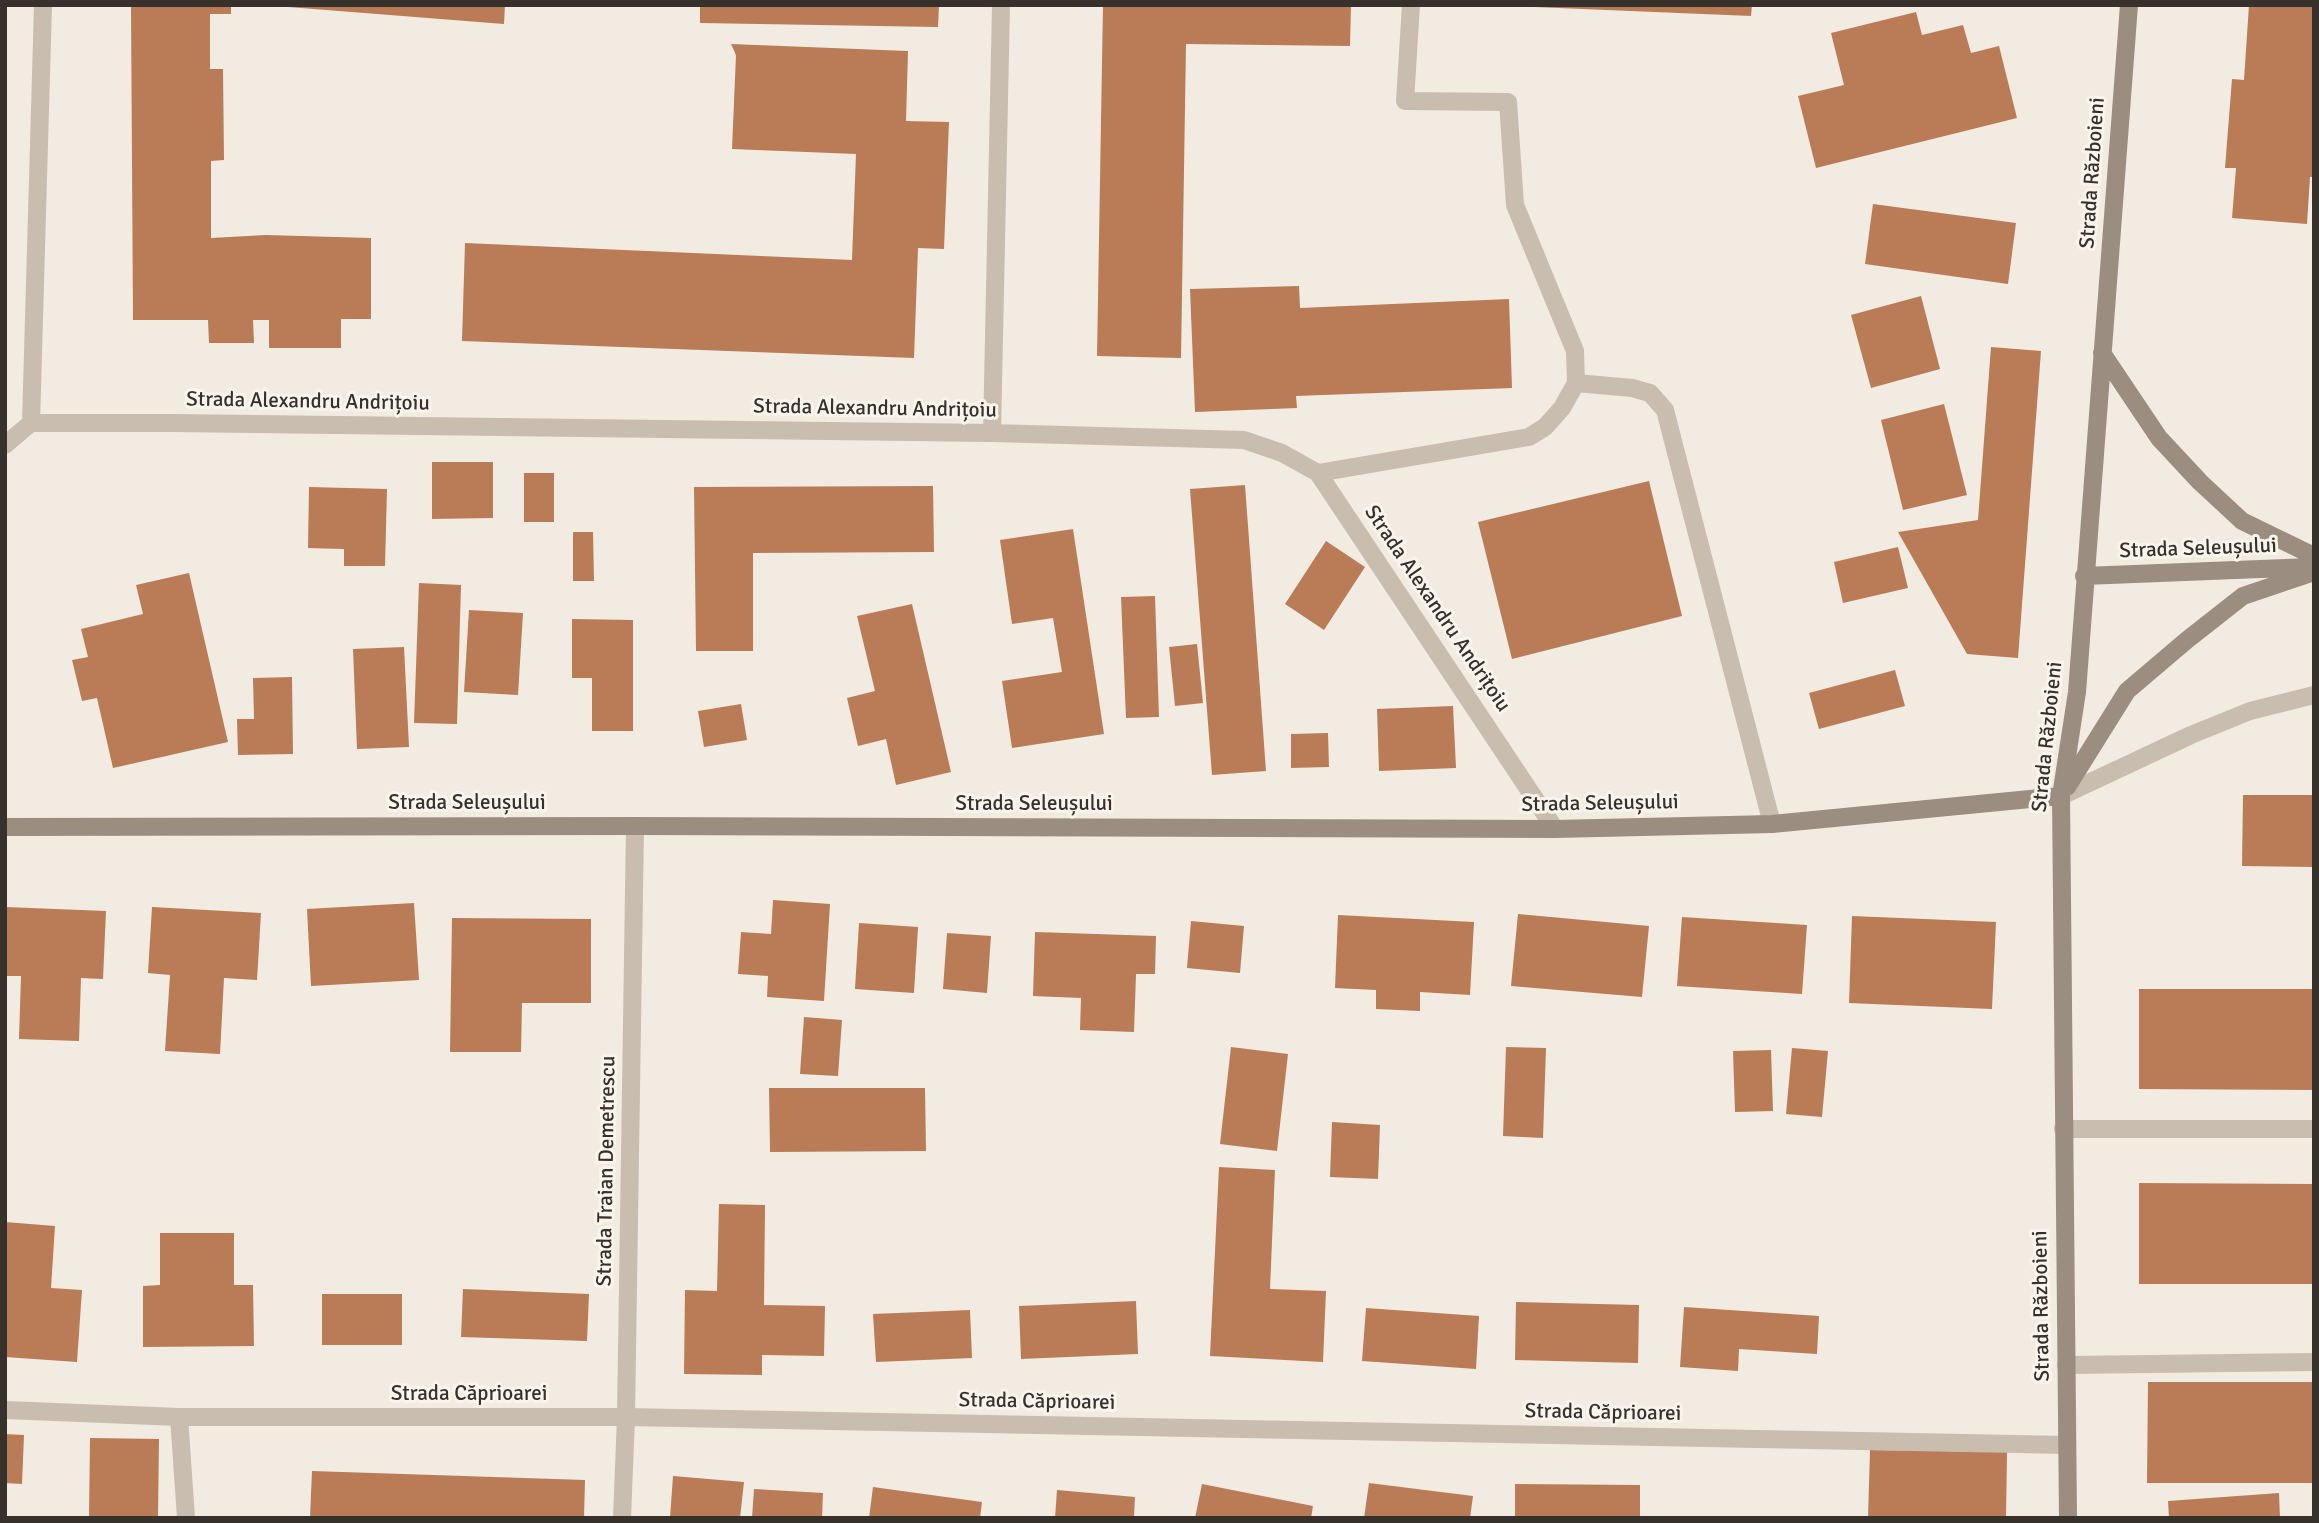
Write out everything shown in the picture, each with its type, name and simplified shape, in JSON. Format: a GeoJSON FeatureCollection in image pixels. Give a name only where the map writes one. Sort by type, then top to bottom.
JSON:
{"type":"FeatureCollection","features":[{"type":"Feature","properties":{"kind":"main road","name":"Strada Războieni"},"geometry":{"type":"LineString","coordinates":[[2068,1518],[2061,796],[2077,692],[2129,5]]}},
{"type":"Feature","properties":{"kind":"main road"},"geometry":{"type":"LineString","coordinates":[[2102,353],[2159,438],[2200,482],[2242,521],[2314,556]]}},
{"type":"Feature","properties":{"kind":"main road","name":"Strada Seleușului"},"geometry":{"type":"LineString","coordinates":[[2084,576],[2314,567]]}},
{"type":"Feature","properties":{"kind":"main road"},"geometry":{"type":"LineString","coordinates":[[2061,796],[2127,691],[2243,596],[2314,572]]}},
{"type":"Feature","properties":{"kind":"main road","name":"Strada Seleușului"},"geometry":{"type":"LineString","coordinates":[[5,827],[1555,829],[1772,824],[2061,796]]}},
{"type":"Feature","properties":{"kind":"street"},"geometry":{"type":"LineString","coordinates":[[5,445],[31,423],[43,5]]}},
{"type":"Feature","properties":{"kind":"street"},"geometry":{"type":"LineString","coordinates":[[992,433],[1001,5]]}},
{"type":"Feature","properties":{"kind":"street"},"geometry":{"type":"LineString","coordinates":[[1318,473],[1529,437],[1545,427],[1562,408],[1576,383],[1575,351],[1515,205],[1508,102],[1405,101],[1411,5]]}},
{"type":"Feature","properties":{"kind":"street"},"geometry":{"type":"LineString","coordinates":[[1576,383],[1632,387],[1650,393],[1665,410],[1772,824]]}},
{"type":"Feature","properties":{"kind":"street","name":"Strada Alexandru Andrițoiu"},"geometry":{"type":"LineString","coordinates":[[31,423],[992,433],[1244,440],[1282,453],[1318,473],[1555,829]]}},
{"type":"Feature","properties":{"kind":"street"},"geometry":{"type":"LineString","coordinates":[[2061,796],[2214,725],[2250,711],[2314,695]]}},
{"type":"Feature","properties":{"kind":"street","name":"Strada Traian Demetrescu"},"geometry":{"type":"LineString","coordinates":[[622,1518],[626,1417],[635,826]]}},
{"type":"Feature","properties":{"kind":"street"},"geometry":{"type":"LineString","coordinates":[[2063,1129],[2314,1129]]}},
{"type":"Feature","properties":{"kind":"street"},"geometry":{"type":"LineString","coordinates":[[2066,1365],[2314,1362]]}},
{"type":"Feature","properties":{"kind":"street","name":"Strada Căprioarei"},"geometry":{"type":"LineString","coordinates":[[5,1410],[179,1417],[626,1417],[2067,1445]]}},
{"type":"Feature","properties":{"kind":"street"},"geometry":{"type":"LineString","coordinates":[[179,1417],[186,1518]]}},
{"type":"Feature","properties":{"kind":"building"},"geometry":{"type":"Polygon","coordinates":[[[131,5],[231,5],[231,14],[210,14],[210,69],[223,69],[224,160],[211,161],[211,238],[266,235],[371,238],[371,319],[341,319],[341,348],[269,348],[269,320],[253,320],[254,343],[209,343],[208,320],[133,320],[131,5]]]}},
{"type":"Feature","properties":{"kind":"building"},"geometry":{"type":"Polygon","coordinates":[[[288,5],[505,5],[504,24],[288,5]]]}},
{"type":"Feature","properties":{"kind":"building"},"geometry":{"type":"Polygon","coordinates":[[[700,5],[939,5],[938,27],[700,23],[700,5]]]}},
{"type":"Feature","properties":{"kind":"building"},"geometry":{"type":"Polygon","coordinates":[[[1103,5],[1351,5],[1350,46],[1186,44],[1181,358],[1097,356],[1103,5]]]}},
{"type":"Feature","properties":{"kind":"building"},"geometry":{"type":"Polygon","coordinates":[[[1534,5],[1752,5],[1751,16],[1534,5]]]}},
{"type":"Feature","properties":{"kind":"building"},"geometry":{"type":"Polygon","coordinates":[[[2249,5],[2314,5],[2314,177],[2310,177],[2307,224],[2232,218],[2236,168],[2225,168],[2232,79],[2244,80],[2249,5]]]}},
{"type":"Feature","properties":{"kind":"building"},"geometry":{"type":"Polygon","coordinates":[[[1916,12],[1922,35],[1963,25],[1971,53],[1999,46],[2017,118],[1816,168],[1798,96],[1844,85],[1831,33],[1916,12]]]}},
{"type":"Feature","properties":{"kind":"building"},"geometry":{"type":"Polygon","coordinates":[[[731,44],[908,51],[906,121],[949,122],[944,249],[918,248],[914,358],[462,341],[465,243],[852,260],[856,154],[732,149],[736,55],[731,44]]]}},
{"type":"Feature","properties":{"kind":"building"},"geometry":{"type":"Polygon","coordinates":[[[1873,204],[2016,223],[2008,284],[1865,264],[1873,204]]]}},
{"type":"Feature","properties":{"kind":"building"},"geometry":{"type":"Polygon","coordinates":[[[1299,286],[1300,308],[1509,299],[1512,388],[1296,396],[1297,408],[1195,412],[1190,289],[1299,286]]]}},
{"type":"Feature","properties":{"kind":"building"},"geometry":{"type":"Polygon","coordinates":[[[1921,296],[1940,369],[1871,388],[1851,315],[1921,296]]]}},
{"type":"Feature","properties":{"kind":"building"},"geometry":{"type":"Polygon","coordinates":[[[1991,347],[2041,351],[2018,658],[1967,654],[1898,532],[1978,520],[1991,347]]]}},
{"type":"Feature","properties":{"kind":"building"},"geometry":{"type":"Polygon","coordinates":[[[1944,404],[1967,495],[1903,510],[1881,420],[1944,404]]]}},
{"type":"Feature","properties":{"kind":"building"},"geometry":{"type":"Polygon","coordinates":[[[432,462],[493,462],[493,518],[432,519],[432,462]]]}},
{"type":"Feature","properties":{"kind":"building"},"geometry":{"type":"Polygon","coordinates":[[[524,473],[554,473],[554,522],[524,522],[524,473]]]}},
{"type":"Feature","properties":{"kind":"building"},"geometry":{"type":"Polygon","coordinates":[[[1649,481],[1682,616],[1512,659],[1478,522],[1649,481]]]}},
{"type":"Feature","properties":{"kind":"building"},"geometry":{"type":"Polygon","coordinates":[[[1245,485],[1266,771],[1212,775],[1190,489],[1245,485]]]}},
{"type":"Feature","properties":{"kind":"building"},"geometry":{"type":"Polygon","coordinates":[[[933,486],[934,552],[753,553],[753,651],[696,651],[694,487],[933,486]]]}},
{"type":"Feature","properties":{"kind":"building"},"geometry":{"type":"Polygon","coordinates":[[[309,487],[387,489],[385,566],[344,566],[344,549],[308,548],[309,487]]]}},
{"type":"Feature","properties":{"kind":"building"},"geometry":{"type":"Polygon","coordinates":[[[1073,529],[1104,734],[1012,748],[1002,681],[1062,672],[1053,618],[1012,624],[1000,540],[1073,529]]]}},
{"type":"Feature","properties":{"kind":"building"},"geometry":{"type":"Polygon","coordinates":[[[573,532],[593,532],[594,581],[573,581],[573,532]]]}},
{"type":"Feature","properties":{"kind":"building"},"geometry":{"type":"Polygon","coordinates":[[[1326,541],[1365,567],[1324,630],[1285,604],[1326,541]]]}},
{"type":"Feature","properties":{"kind":"building"},"geometry":{"type":"Polygon","coordinates":[[[1898,547],[1908,588],[1843,603],[1834,562],[1898,547]]]}},
{"type":"Feature","properties":{"kind":"building"},"geometry":{"type":"Polygon","coordinates":[[[189,573],[228,742],[113,768],[97,698],[82,701],[72,660],[88,657],[81,629],[143,614],[136,585],[189,573]]]}},
{"type":"Feature","properties":{"kind":"building"},"geometry":{"type":"Polygon","coordinates":[[[419,583],[461,585],[457,724],[414,723],[419,583]]]}},
{"type":"Feature","properties":{"kind":"building"},"geometry":{"type":"Polygon","coordinates":[[[1155,596],[1159,717],[1126,718],[1121,597],[1155,596]]]}},
{"type":"Feature","properties":{"kind":"building"},"geometry":{"type":"Polygon","coordinates":[[[912,604],[951,772],[896,785],[886,739],[858,746],[847,698],[875,691],[857,616],[912,604]]]}},
{"type":"Feature","properties":{"kind":"building"},"geometry":{"type":"Polygon","coordinates":[[[469,610],[523,613],[518,695],[464,692],[469,610]]]}},
{"type":"Feature","properties":{"kind":"building"},"geometry":{"type":"Polygon","coordinates":[[[572,619],[633,620],[633,731],[592,731],[592,678],[572,678],[572,619]]]}},
{"type":"Feature","properties":{"kind":"building"},"geometry":{"type":"Polygon","coordinates":[[[1197,644],[1203,703],[1175,706],[1169,647],[1197,644]]]}},
{"type":"Feature","properties":{"kind":"building"},"geometry":{"type":"Polygon","coordinates":[[[404,647],[409,747],[357,749],[353,649],[404,647]]]}},
{"type":"Feature","properties":{"kind":"building"},"geometry":{"type":"Polygon","coordinates":[[[1895,670],[1905,706],[1819,729],[1809,693],[1895,670]]]}},
{"type":"Feature","properties":{"kind":"building"},"geometry":{"type":"Polygon","coordinates":[[[292,677],[293,754],[238,755],[237,719],[254,719],[253,678],[292,677]]]}},
{"type":"Feature","properties":{"kind":"building"},"geometry":{"type":"Polygon","coordinates":[[[741,704],[747,740],[704,747],[698,711],[741,704]]]}},
{"type":"Feature","properties":{"kind":"building"},"geometry":{"type":"Polygon","coordinates":[[[1453,706],[1456,768],[1379,771],[1377,709],[1453,706]]]}},
{"type":"Feature","properties":{"kind":"building"},"geometry":{"type":"Polygon","coordinates":[[[1328,733],[1329,767],[1291,768],[1291,734],[1328,733]]]}},
{"type":"Feature","properties":{"kind":"building"},"geometry":{"type":"Polygon","coordinates":[[[2243,795],[2314,795],[2314,867],[2242,866],[2243,795]]]}},
{"type":"Feature","properties":{"kind":"building"},"geometry":{"type":"Polygon","coordinates":[[[773,900],[830,904],[824,1001],[767,997],[768,976],[738,974],[741,932],[771,934],[773,900]]]}},
{"type":"Feature","properties":{"kind":"building"},"geometry":{"type":"Polygon","coordinates":[[[414,903],[419,980],[311,986],[307,909],[414,903]]]}},
{"type":"Feature","properties":{"kind":"building"},"geometry":{"type":"Polygon","coordinates":[[[5,907],[106,911],[103,979],[81,978],[79,1041],[19,1039],[21,976],[5,976],[5,907]]]}},
{"type":"Feature","properties":{"kind":"building"},"geometry":{"type":"Polygon","coordinates":[[[152,907],[261,913],[257,980],[224,978],[220,1054],[165,1051],[170,975],[148,973],[152,907]]]}},
{"type":"Feature","properties":{"kind":"building"},"geometry":{"type":"Polygon","coordinates":[[[1518,914],[1649,926],[1642,997],[1511,986],[1518,914]]]}},
{"type":"Feature","properties":{"kind":"building"},"geometry":{"type":"Polygon","coordinates":[[[1338,915],[1474,922],[1470,995],[1420,992],[1420,1011],[1376,1009],[1376,990],[1335,988],[1338,915]]]}},
{"type":"Feature","properties":{"kind":"building"},"geometry":{"type":"Polygon","coordinates":[[[1852,916],[1996,922],[1992,1009],[1849,1003],[1852,916]]]}},
{"type":"Feature","properties":{"kind":"building"},"geometry":{"type":"Polygon","coordinates":[[[1682,917],[1807,925],[1802,994],[1677,986],[1682,917]]]}},
{"type":"Feature","properties":{"kind":"building"},"geometry":{"type":"Polygon","coordinates":[[[452,918],[591,919],[591,1003],[522,1003],[521,1052],[450,1052],[452,918]]]}},
{"type":"Feature","properties":{"kind":"building"},"geometry":{"type":"Polygon","coordinates":[[[1191,921],[1244,926],[1240,973],[1187,968],[1191,921]]]}},
{"type":"Feature","properties":{"kind":"building"},"geometry":{"type":"Polygon","coordinates":[[[859,923],[918,927],[914,993],[855,989],[859,923]]]}},
{"type":"Feature","properties":{"kind":"building"},"geometry":{"type":"Polygon","coordinates":[[[1035,932],[1156,936],[1155,974],[1136,974],[1134,1032],[1080,1030],[1081,998],[1033,996],[1035,932]]]}},
{"type":"Feature","properties":{"kind":"building"},"geometry":{"type":"Polygon","coordinates":[[[947,933],[991,936],[987,993],[943,989],[947,933]]]}},
{"type":"Feature","properties":{"kind":"building"},"geometry":{"type":"Polygon","coordinates":[[[2139,989],[2314,989],[2314,1090],[2139,1089],[2139,989]]]}},
{"type":"Feature","properties":{"kind":"building"},"geometry":{"type":"Polygon","coordinates":[[[804,1017],[842,1020],[838,1076],[800,1074],[804,1017]]]}},
{"type":"Feature","properties":{"kind":"building"},"geometry":{"type":"Polygon","coordinates":[[[1231,1047],[1288,1054],[1277,1151],[1220,1144],[1231,1047]]]}},
{"type":"Feature","properties":{"kind":"building"},"geometry":{"type":"Polygon","coordinates":[[[1506,1047],[1546,1048],[1543,1138],[1503,1136],[1506,1047]]]}},
{"type":"Feature","properties":{"kind":"building"},"geometry":{"type":"Polygon","coordinates":[[[1792,1048],[1828,1051],[1822,1117],[1786,1114],[1792,1048]]]}},
{"type":"Feature","properties":{"kind":"building"},"geometry":{"type":"Polygon","coordinates":[[[1771,1050],[1773,1111],[1735,1112],[1733,1051],[1771,1050]]]}},
{"type":"Feature","properties":{"kind":"building"},"geometry":{"type":"Polygon","coordinates":[[[769,1088],[925,1088],[926,1151],[770,1152],[769,1088]]]}},
{"type":"Feature","properties":{"kind":"building"},"geometry":{"type":"Polygon","coordinates":[[[1332,1122],[1380,1125],[1378,1179],[1330,1177],[1332,1122]]]}},
{"type":"Feature","properties":{"kind":"building"},"geometry":{"type":"Polygon","coordinates":[[[1219,1167],[1275,1170],[1270,1289],[1326,1291],[1323,1362],[1210,1356],[1219,1167]]]}},
{"type":"Feature","properties":{"kind":"building"},"geometry":{"type":"Polygon","coordinates":[[[2139,1183],[2314,1184],[2314,1284],[2139,1284],[2139,1183]]]}},
{"type":"Feature","properties":{"kind":"building"},"geometry":{"type":"Polygon","coordinates":[[[719,1204],[765,1205],[764,1305],[825,1306],[824,1356],[762,1355],[762,1375],[684,1374],[685,1290],[717,1291],[719,1204]]]}},
{"type":"Feature","properties":{"kind":"building"},"geometry":{"type":"Polygon","coordinates":[[[5,1222],[55,1226],[51,1288],[82,1290],[77,1362],[5,1357],[5,1222]]]}},
{"type":"Feature","properties":{"kind":"building"},"geometry":{"type":"Polygon","coordinates":[[[160,1233],[234,1233],[234,1285],[253,1285],[254,1346],[143,1347],[143,1286],[160,1285],[160,1233]]]}},
{"type":"Feature","properties":{"kind":"building"},"geometry":{"type":"Polygon","coordinates":[[[463,1289],[589,1294],[587,1341],[461,1337],[463,1289]]]}},
{"type":"Feature","properties":{"kind":"building"},"geometry":{"type":"Polygon","coordinates":[[[322,1294],[402,1294],[402,1345],[322,1345],[322,1294]]]}},
{"type":"Feature","properties":{"kind":"building"},"geometry":{"type":"Polygon","coordinates":[[[1136,1301],[1138,1354],[1021,1359],[1019,1306],[1136,1301]]]}},
{"type":"Feature","properties":{"kind":"building"},"geometry":{"type":"Polygon","coordinates":[[[1516,1302],[1639,1305],[1638,1363],[1515,1360],[1516,1302]]]}},
{"type":"Feature","properties":{"kind":"building"},"geometry":{"type":"Polygon","coordinates":[[[1684,1307],[1819,1316],[1817,1354],[1739,1349],[1738,1371],[1680,1367],[1684,1307]]]}},
{"type":"Feature","properties":{"kind":"building"},"geometry":{"type":"Polygon","coordinates":[[[1366,1308],[1479,1316],[1476,1369],[1362,1361],[1366,1308]]]}},
{"type":"Feature","properties":{"kind":"building"},"geometry":{"type":"Polygon","coordinates":[[[970,1310],[972,1358],[876,1362],[873,1314],[970,1310]]]}},
{"type":"Feature","properties":{"kind":"building"},"geometry":{"type":"Polygon","coordinates":[[[2148,1382],[2314,1382],[2314,1483],[2147,1483],[2148,1382]]]}},
{"type":"Feature","properties":{"kind":"building"},"geometry":{"type":"Polygon","coordinates":[[[5,1434],[24,1435],[22,1484],[5,1483],[5,1434]]]}},
{"type":"Feature","properties":{"kind":"building"},"geometry":{"type":"Polygon","coordinates":[[[90,1438],[159,1439],[158,1518],[89,1518],[90,1438]]]}},
{"type":"Feature","properties":{"kind":"building"},"geometry":{"type":"Polygon","coordinates":[[[1870,1450],[2007,1452],[2006,1518],[1868,1518],[1870,1450]]]}},
{"type":"Feature","properties":{"kind":"building"},"geometry":{"type":"Polygon","coordinates":[[[312,1471],[585,1480],[584,1518],[310,1518],[312,1471]]]}},
{"type":"Feature","properties":{"kind":"building"},"geometry":{"type":"Polygon","coordinates":[[[673,1476],[744,1482],[740,1518],[670,1518],[673,1476]]]}},
{"type":"Feature","properties":{"kind":"building"},"geometry":{"type":"Polygon","coordinates":[[[1369,1483],[1473,1496],[1470,1518],[1364,1518],[1369,1483]]]}},
{"type":"Feature","properties":{"kind":"building"},"geometry":{"type":"Polygon","coordinates":[[[1202,1484],[1313,1506],[1311,1518],[1195,1518],[1202,1484]]]}},
{"type":"Feature","properties":{"kind":"building"},"geometry":{"type":"Polygon","coordinates":[[[1515,1484],[1640,1485],[1640,1518],[1515,1518],[1515,1484]]]}},
{"type":"Feature","properties":{"kind":"building"},"geometry":{"type":"Polygon","coordinates":[[[873,1487],[982,1502],[980,1518],[869,1518],[873,1487]]]}},
{"type":"Feature","properties":{"kind":"building"},"geometry":{"type":"Polygon","coordinates":[[[754,1489],[823,1493],[822,1518],[752,1518],[754,1489]]]}},
{"type":"Feature","properties":{"kind":"building"},"geometry":{"type":"Polygon","coordinates":[[[1057,1490],[1135,1497],[1134,1518],[1055,1518],[1057,1490]]]}},
{"type":"Feature","properties":{"kind":"building"},"geometry":{"type":"Polygon","coordinates":[[[2279,1493],[2280,1518],[2169,1518],[2168,1501],[2279,1493]]]}}]}
